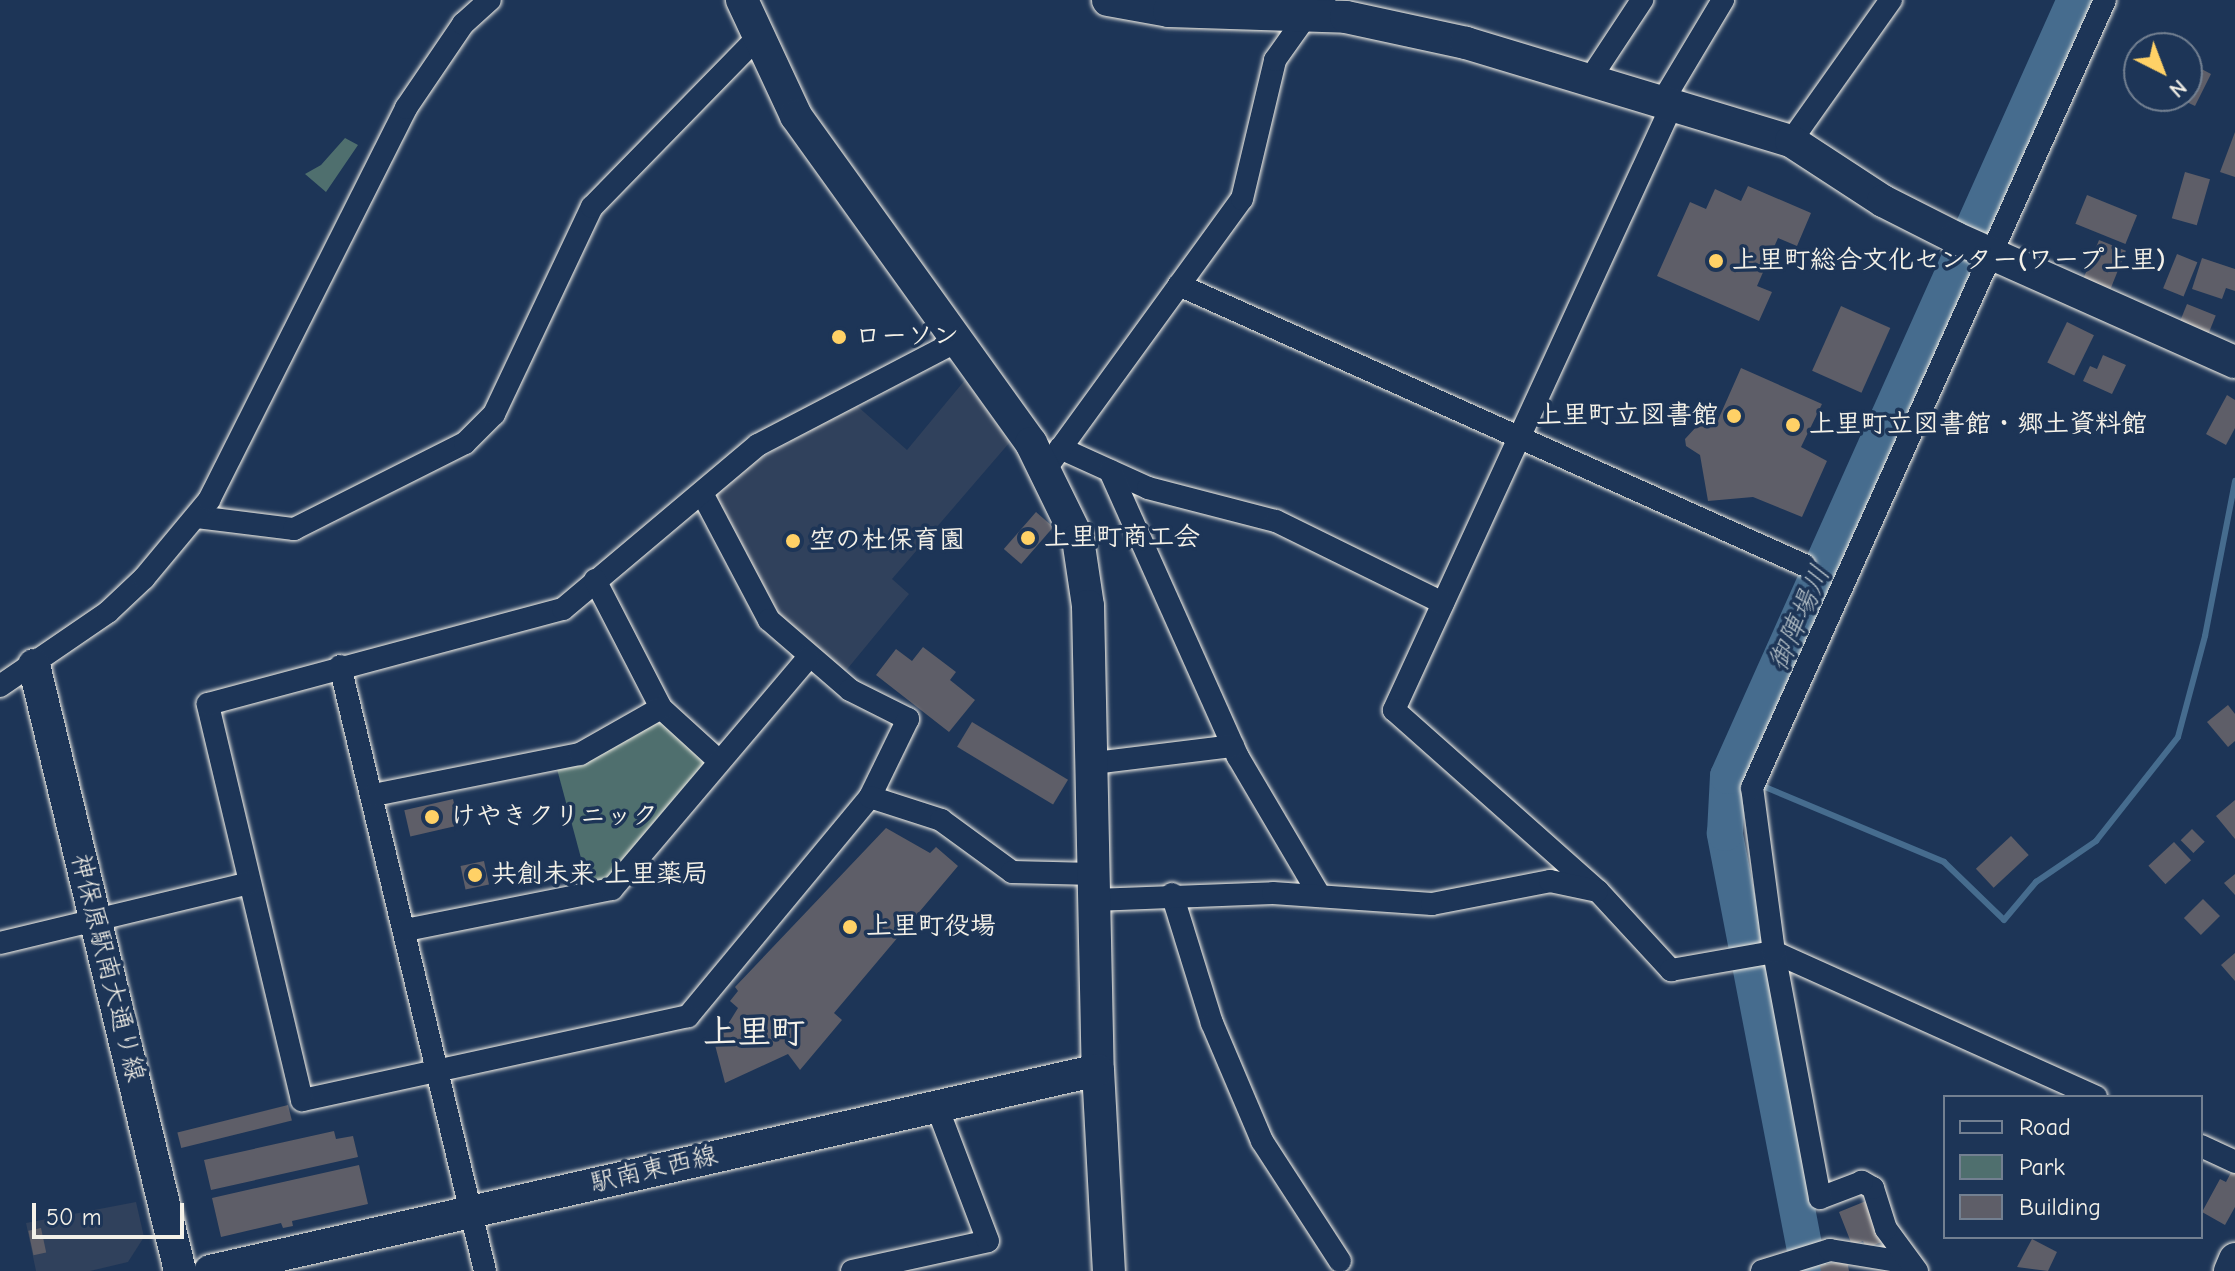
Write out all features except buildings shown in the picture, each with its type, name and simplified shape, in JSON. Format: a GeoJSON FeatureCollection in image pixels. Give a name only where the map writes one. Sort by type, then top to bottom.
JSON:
{"type":"FeatureCollection","features":[{"type":"Feature","properties":{"kind":"street"},"geometry":{"type":"LineString","coordinates":[[0,686],[108,612],[197,517],[406,108],[463,24],[490,0]]}},
{"type":"Feature","properties":{"kind":"street"},"geometry":{"type":"LineString","coordinates":[[742,0],[756,39],[820,154],[957,341],[1053,458],[1078,539],[1084,572],[1094,763],[1098,1070],[1109,1271]]}},
{"type":"Feature","properties":{"kind":"street"},"geometry":{"type":"LineString","coordinates":[[1108,0],[1169,11],[1316,7],[1346,17],[1466,43],[1791,141],[1883,201],[1956,238],[2235,362]]}},
{"type":"Feature","properties":{"kind":"street"},"geometry":{"type":"LineString","coordinates":[[1590,79],[1642,0]]}},
{"type":"Feature","properties":{"kind":"street"},"geometry":{"type":"LineString","coordinates":[[1723,0],[1667,103],[1519,438],[1394,710],[1598,891],[1671,970],[1770,953],[2091,1095]]}},
{"type":"Feature","properties":{"kind":"street"},"geometry":{"type":"LineString","coordinates":[[1913,1267],[1886,1229],[1873,1188],[1862,1182],[1820,1198],[1770,953],[1752,788],[2105,0]]}},
{"type":"Feature","properties":{"kind":"street"},"geometry":{"type":"LineString","coordinates":[[1791,141],[1885,1]]}},
{"type":"Feature","properties":{"kind":"street"},"geometry":{"type":"LineString","coordinates":[[1053,458],[1242,199],[1275,60],[1316,7]]}},
{"type":"Feature","properties":{"kind":"street"},"geometry":{"type":"LineString","coordinates":[[197,517],[294,529],[465,443],[494,414],[592,207],[756,39]]}},
{"type":"Feature","properties":{"kind":"street"},"geometry":{"type":"LineString","coordinates":[[1179,285],[1804,565]]}},
{"type":"Feature","properties":{"kind":"street"},"geometry":{"type":"LineString","coordinates":[[703,495],[769,620],[808,658],[850,690],[908,719],[870,797],[688,1016],[302,1100],[208,704],[340,666],[563,609],[703,495],[758,445],[957,341]]}},
{"type":"Feature","properties":{"kind":"street"},"geometry":{"type":"LineString","coordinates":[[1053,458],[1110,471],[1148,488],[1276,521],[1443,603]]}},
{"type":"Feature","properties":{"kind":"street"},"geometry":{"type":"LineString","coordinates":[[1110,471],[1233,746],[1320,896]]}},
{"type":"Feature","properties":{"kind":"street"},"geometry":{"type":"LineString","coordinates":[[595,580],[661,708],[718,760]]}},
{"type":"Feature","properties":{"kind":"street"},"geometry":{"type":"LineString","coordinates":[[406,930],[612,889],[718,760],[808,658]]}},
{"type":"Feature","properties":{"kind":"street","name":"神保原駅南大通り線"},"geometry":{"type":"LineString","coordinates":[[34,665],[180,1271]]}},
{"type":"Feature","properties":{"kind":"street"},"geometry":{"type":"LineString","coordinates":[[340,666],[374,795],[485,1271]]}},
{"type":"Feature","properties":{"kind":"street"},"geometry":{"type":"LineString","coordinates":[[374,795],[580,754],[661,708]]}},
{"type":"Feature","properties":{"kind":"street"},"geometry":{"type":"LineString","coordinates":[[1094,763],[1233,746]]}},
{"type":"Feature","properties":{"kind":"street"},"geometry":{"type":"LineString","coordinates":[[870,797],[941,820],[1012,872],[1094,887],[1172,894],[1320,896],[1432,904],[1550,881],[1598,891]]}},
{"type":"Feature","properties":{"kind":"street"},"geometry":{"type":"LineString","coordinates":[[0,943],[249,883]]}},
{"type":"Feature","properties":{"kind":"street"},"geometry":{"type":"LineString","coordinates":[[1172,894],[1212,1023],[1262,1141],[1340,1261]]}},
{"type":"Feature","properties":{"kind":"street","name":"駅南東西線"},"geometry":{"type":"LineString","coordinates":[[210,1271],[1098,1070]]}},
{"type":"Feature","properties":{"kind":"street"},"geometry":{"type":"LineString","coordinates":[[852,1271],[988,1241],[937,1107]]}},
{"type":"Feature","properties":{"kind":"street"},"geometry":{"type":"LineString","coordinates":[[2203,1147],[2235,1162]]}},
{"type":"Feature","properties":{"kind":"street"},"geometry":{"type":"LineString","coordinates":[[1762,1271],[1808,1255],[1913,1267]]}},
{"type":"Feature","properties":{"kind":"street"},"geometry":{"type":"LineString","coordinates":[[2230,1271],[2235,1259]]}},
{"type":"Feature","properties":{"kind":"shaded area"},"geometry":{"type":"Polygon","coordinates":[[[965,380],[1010,442],[892,579],[909,594],[844,673],[779,619],[716,502],[718,493],[759,459],[856,405],[907,450],[965,380]]]}},
{"type":"Feature","properties":{"kind":"shaded area"},"geometry":{"type":"Polygon","coordinates":[[[136,1202],[144,1237],[128,1262],[90,1271],[36,1271],[26,1223],[136,1202]]]}},
{"type":"Feature","properties":{"kind":"green space"},"geometry":{"type":"Polygon","coordinates":[[[345,138],[358,145],[326,192],[305,174],[321,165],[345,138]]]}},
{"type":"Feature","properties":{"kind":"green space"},"geometry":{"type":"Polygon","coordinates":[[[660,718],[705,755],[705,767],[606,880],[588,884],[557,769],[660,718]]]}},
{"type":"Feature","properties":{"kind":"waterway","name":"御陣場川"},"geometry":{"type":"LineString","coordinates":[[1809,1271],[1725,833],[1728,776],[2075,0]]}},
{"type":"Feature","properties":{"kind":"waterway"},"geometry":{"type":"LineString","coordinates":[[1765,787],[1944,862],[2004,920],[2036,882],[2096,841],[2178,737],[2205,636],[2235,481]]}},
{"type":"Feature","properties":{"kind":"waterway"},"geometry":{"type":"LineString","coordinates":[[1728,776],[1742,781]]}},
{"type":"Feature","properties":{"kind":"place","name":"上里町総合文化センター(ワープ上里)"},"geometry":{"type":"Point","coordinates":[1716,261]}},
{"type":"Feature","properties":{"kind":"place","name":"ローソン"},"geometry":{"type":"Point","coordinates":[839,337]}},
{"type":"Feature","properties":{"kind":"place","name":"上里町立図書館"},"geometry":{"type":"Point","coordinates":[1734,416]}},
{"type":"Feature","properties":{"kind":"place","name":"上里町立図書館・郷土資料館"},"geometry":{"type":"Point","coordinates":[1793,425]}},
{"type":"Feature","properties":{"kind":"place","name":"上里町商工会"},"geometry":{"type":"Point","coordinates":[1028,538]}},
{"type":"Feature","properties":{"kind":"place","name":"空の杜保育園"},"geometry":{"type":"Point","coordinates":[793,541]}},
{"type":"Feature","properties":{"kind":"place","name":"けやきクリニック"},"geometry":{"type":"Point","coordinates":[432,817]}},
{"type":"Feature","properties":{"kind":"place","name":"共創未来 上里薬局"},"geometry":{"type":"Point","coordinates":[475,875]}},
{"type":"Feature","properties":{"kind":"place","name":"上里町役場"},"geometry":{"type":"Point","coordinates":[850,927]}},
{"type":"Feature","properties":{"kind":"district","name":"上里町"},"geometry":{"type":"Point","coordinates":[754,1033]}}]}
